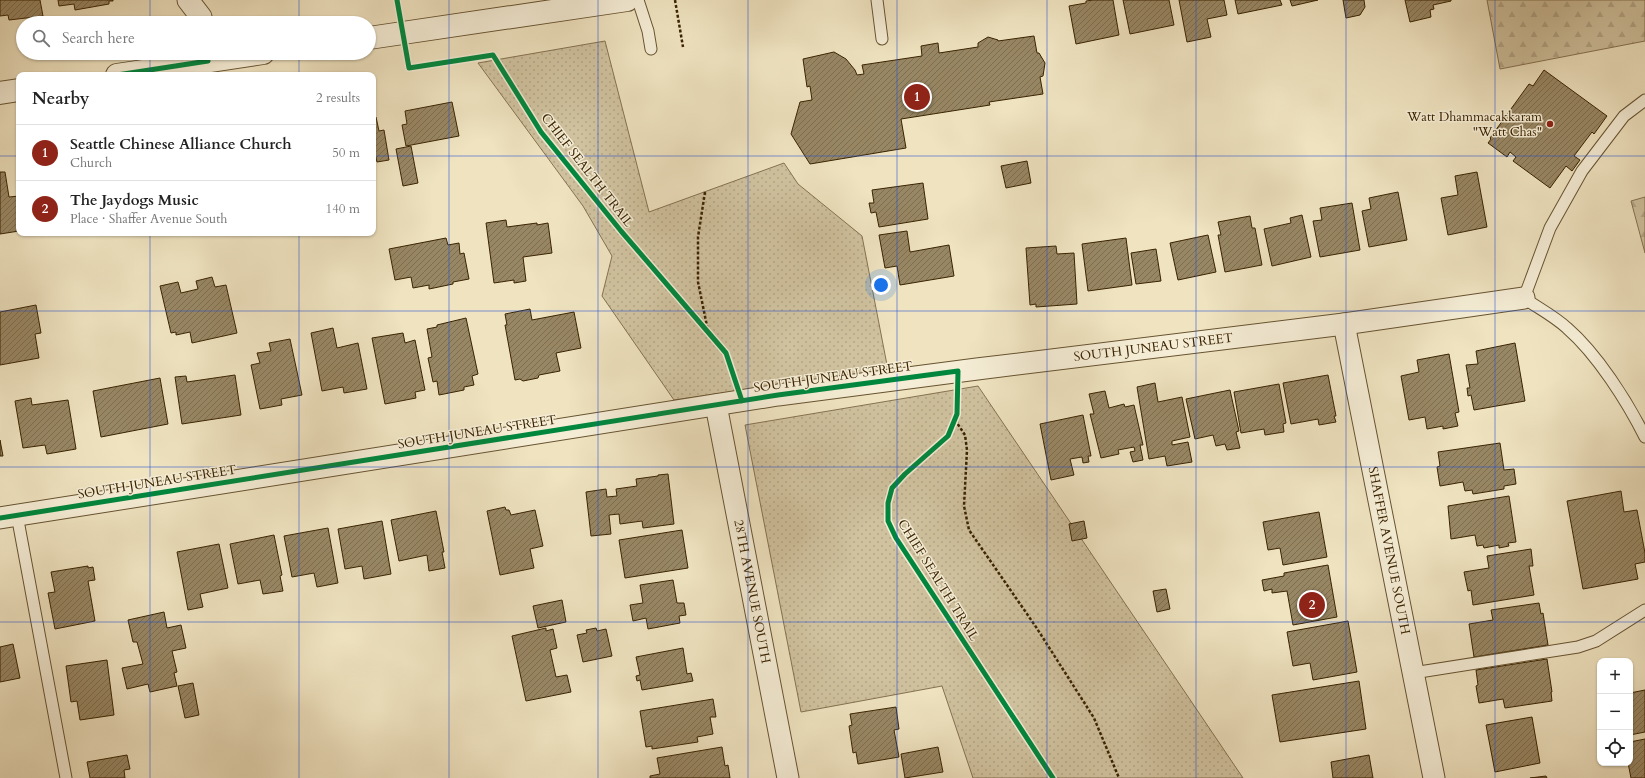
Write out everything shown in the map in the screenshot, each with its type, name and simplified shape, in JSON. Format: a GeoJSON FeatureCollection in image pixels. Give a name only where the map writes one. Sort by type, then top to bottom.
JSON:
{"type":"FeatureCollection","features":[{"type":"Feature","properties":{"kind":"street"},"geometry":{"type":"LineString","coordinates":[[188,0],[200,16]]}},
{"type":"Feature","properties":{"kind":"street"},"geometry":{"type":"LineString","coordinates":[[376,37],[628,0]]}},
{"type":"Feature","properties":{"kind":"street"},"geometry":{"type":"LineString","coordinates":[[133,72],[192,60]]}},
{"type":"Feature","properties":{"kind":"street"},"geometry":{"type":"LineString","coordinates":[[0,93],[16,90]]}},
{"type":"Feature","properties":{"kind":"street","name":"SOUTH JUNEAU STREET"},"geometry":{"type":"LineString","coordinates":[[9,516],[778,395],[958,371],[1344,324],[1524,298]]}},
{"type":"Feature","properties":{"kind":"street","name":"SHAFFER AVENUE SOUTH"},"geometry":{"type":"LineString","coordinates":[[1344,324],[1434,778]]}},
{"type":"Feature","properties":{"kind":"street","name":"28TH AVENUE SOUTH"},"geometry":{"type":"LineString","coordinates":[[716,405],[788,778]]}},
{"type":"Feature","properties":{"kind":"lane"},"geometry":{"type":"LineString","coordinates":[[638,0],[648,31],[651,49]]}},
{"type":"Feature","properties":{"kind":"lane"},"geometry":{"type":"LineString","coordinates":[[877,0],[882,39]]}},
{"type":"Feature","properties":{"kind":"lane"},"geometry":{"type":"LineString","coordinates":[[1645,100],[1624,116],[1582,171],[1550,228],[1524,298],[1566,327],[1588,349],[1631,408],[1645,437]]}},
{"type":"Feature","properties":{"kind":"lane"},"geometry":{"type":"LineString","coordinates":[[9,516],[66,778]]}},
{"type":"Feature","properties":{"kind":"lane"},"geometry":{"type":"LineString","coordinates":[[1412,673],[1578,647],[1596,641],[1645,610]]}},
{"type":"Feature","properties":{"kind":"path"},"geometry":{"type":"LineString","coordinates":[[675,0],[683,47]]}},
{"type":"Feature","properties":{"kind":"path"},"geometry":{"type":"LineString","coordinates":[[705,192],[698,237],[698,282],[708,331]]}},
{"type":"Feature","properties":{"kind":"path"},"geometry":{"type":"LineString","coordinates":[[698,319],[712,336]]}},
{"type":"Feature","properties":{"kind":"path"},"geometry":{"type":"LineString","coordinates":[[957,414],[954,423],[965,434],[967,450],[964,506],[969,530],[1040,633],[1094,718],[1119,778]]}},
{"type":"Feature","properties":{"kind":"green space"},"geometry":{"type":"Polygon","coordinates":[[[1487,0],[1645,0],[1645,41],[1500,69],[1487,0]]]}},
{"type":"Feature","properties":{"kind":"green space"},"geometry":{"type":"Polygon","coordinates":[[[605,41],[649,212],[784,163],[798,184],[862,236],[888,370],[674,400],[602,296],[612,256],[583,206],[478,63],[605,41]]]}},
{"type":"Feature","properties":{"kind":"green space"},"geometry":{"type":"Polygon","coordinates":[[[1645,197],[1645,253],[1631,201],[1645,197]]]}},
{"type":"Feature","properties":{"kind":"green space"},"geometry":{"type":"Polygon","coordinates":[[[978,386],[1243,778],[973,778],[942,686],[801,712],[745,425],[978,386]]]}},
{"type":"Feature","properties":{"kind":"building"},"geometry":{"type":"Polygon","coordinates":[[[0,0],[40,0],[43,16],[16,16],[16,19],[9,20],[8,15],[0,16],[0,0]]]}},
{"type":"Feature","properties":{"kind":"building"},"geometry":{"type":"Polygon","coordinates":[[[58,0],[113,1],[109,1],[109,4],[75,10],[74,4],[59,6],[58,0]]]}},
{"type":"Feature","properties":{"kind":"building"},"geometry":{"type":"Polygon","coordinates":[[[1113,0],[1119,35],[1076,44],[1069,6],[1086,3],[1086,1],[1113,0]]]}},
{"type":"Feature","properties":{"kind":"building"},"geometry":{"type":"Polygon","coordinates":[[[1123,0],[1169,0],[1174,25],[1130,34],[1123,0]]]}},
{"type":"Feature","properties":{"kind":"building"},"geometry":{"type":"Polygon","coordinates":[[[1179,0],[1224,0],[1227,15],[1207,19],[1211,37],[1187,42],[1179,0]]]}},
{"type":"Feature","properties":{"kind":"building"},"geometry":{"type":"Polygon","coordinates":[[[1235,0],[1280,0],[1282,5],[1238,14],[1235,0]]]}},
{"type":"Feature","properties":{"kind":"building"},"geometry":{"type":"Polygon","coordinates":[[[1290,0],[1318,0],[1292,6],[1290,0]]]}},
{"type":"Feature","properties":{"kind":"building"},"geometry":{"type":"Polygon","coordinates":[[[1343,0],[1364,0],[1365,7],[1360,15],[1346,18],[1343,0]]]}},
{"type":"Feature","properties":{"kind":"building"},"geometry":{"type":"Polygon","coordinates":[[[1405,0],[1451,1],[1433,5],[1434,9],[1430,10],[1431,17],[1410,22],[1405,0]]]}},
{"type":"Feature","properties":{"kind":"building"},"geometry":{"type":"Polygon","coordinates":[[[1034,36],[1037,53],[1039,53],[1045,63],[1043,76],[1040,77],[1043,94],[989,102],[990,105],[901,119],[906,148],[810,164],[791,134],[800,102],[812,100],[810,86],[807,87],[803,59],[834,52],[846,59],[857,75],[864,74],[862,65],[922,56],[921,46],[938,43],[939,53],[978,47],[978,43],[988,37],[998,41],[1034,36]]]}},
{"type":"Feature","properties":{"kind":"building","name":"Watt Dhammacakkaram \"Watt Chas\""},"geometry":{"type":"Polygon","coordinates":[[[1544,70],[1607,116],[1594,134],[1592,132],[1574,156],[1580,160],[1572,171],[1566,166],[1550,188],[1513,161],[1516,157],[1510,152],[1507,157],[1488,143],[1491,139],[1490,138],[1529,84],[1533,86],[1544,70]]]}},
{"type":"Feature","properties":{"kind":"building"},"geometry":{"type":"Polygon","coordinates":[[[452,102],[459,136],[406,146],[402,125],[407,124],[405,111],[452,102]]]}},
{"type":"Feature","properties":{"kind":"building"},"geometry":{"type":"Polygon","coordinates":[[[376,117],[379,131],[384,130],[389,160],[377,162],[376,117]]]}},
{"type":"Feature","properties":{"kind":"building"},"geometry":{"type":"Polygon","coordinates":[[[411,146],[418,183],[403,186],[396,149],[411,146]]]}},
{"type":"Feature","properties":{"kind":"building"},"geometry":{"type":"Polygon","coordinates":[[[1027,161],[1031,183],[1006,188],[1001,166],[1027,161]]]}},
{"type":"Feature","properties":{"kind":"building"},"geometry":{"type":"Polygon","coordinates":[[[0,172],[5,172],[9,197],[16,196],[16,231],[0,234],[0,172]]]}},
{"type":"Feature","properties":{"kind":"building"},"geometry":{"type":"Polygon","coordinates":[[[1477,172],[1487,227],[1448,235],[1441,198],[1458,195],[1455,176],[1477,172]]]}},
{"type":"Feature","properties":{"kind":"building"},"geometry":{"type":"Polygon","coordinates":[[[923,183],[928,219],[879,227],[876,212],[871,213],[869,203],[874,203],[872,190],[923,183]]]}},
{"type":"Feature","properties":{"kind":"building"},"geometry":{"type":"Polygon","coordinates":[[[1398,192],[1407,240],[1369,247],[1362,211],[1371,209],[1369,198],[1398,192]]]}},
{"type":"Feature","properties":{"kind":"building"},"geometry":{"type":"Polygon","coordinates":[[[1352,203],[1360,250],[1320,257],[1313,221],[1322,220],[1320,208],[1352,203]]]}},
{"type":"Feature","properties":{"kind":"building"},"geometry":{"type":"Polygon","coordinates":[[[1302,215],[1311,257],[1272,266],[1264,229],[1291,223],[1290,218],[1302,215]]]}},
{"type":"Feature","properties":{"kind":"building"},"geometry":{"type":"Polygon","coordinates":[[[1250,216],[1252,228],[1255,228],[1262,265],[1225,272],[1218,235],[1221,235],[1218,222],[1250,216]]]}},
{"type":"Feature","properties":{"kind":"building"},"geometry":{"type":"Polygon","coordinates":[[[506,220],[507,227],[548,223],[552,253],[523,257],[526,281],[514,283],[514,280],[494,283],[486,223],[506,220]]]}},
{"type":"Feature","properties":{"kind":"building"},"geometry":{"type":"Polygon","coordinates":[[[907,231],[910,252],[949,245],[954,276],[900,285],[897,266],[885,268],[879,235],[907,231]]]}},
{"type":"Feature","properties":{"kind":"building"},"geometry":{"type":"Polygon","coordinates":[[[1208,235],[1216,272],[1178,280],[1170,243],[1208,235]]]}},
{"type":"Feature","properties":{"kind":"building"},"geometry":{"type":"Polygon","coordinates":[[[446,238],[448,245],[459,243],[460,254],[464,253],[469,279],[429,289],[429,285],[413,288],[411,277],[395,280],[389,249],[446,238]]]}},
{"type":"Feature","properties":{"kind":"building"},"geometry":{"type":"Polygon","coordinates":[[[1126,238],[1132,285],[1088,291],[1082,244],[1126,238]]]}},
{"type":"Feature","properties":{"kind":"building"},"geometry":{"type":"Polygon","coordinates":[[[1056,246],[1057,254],[1074,253],[1077,304],[1036,307],[1036,304],[1030,305],[1026,248],[1056,246]]]}},
{"type":"Feature","properties":{"kind":"building"},"geometry":{"type":"Polygon","coordinates":[[[1156,249],[1161,281],[1136,284],[1131,253],[1156,249]]]}},
{"type":"Feature","properties":{"kind":"building"},"geometry":{"type":"Polygon","coordinates":[[[212,277],[215,287],[226,285],[237,333],[192,343],[190,332],[176,335],[176,332],[171,333],[160,286],[178,282],[181,293],[198,289],[196,281],[212,277]]]}},
{"type":"Feature","properties":{"kind":"building"},"geometry":{"type":"Polygon","coordinates":[[[36,305],[41,333],[35,334],[39,358],[0,365],[0,312],[36,305]]]}},
{"type":"Feature","properties":{"kind":"building"},"geometry":{"type":"Polygon","coordinates":[[[530,309],[532,320],[574,312],[581,348],[556,353],[560,371],[539,375],[538,378],[523,381],[520,379],[515,380],[505,325],[507,325],[505,314],[530,309]]]}},
{"type":"Feature","properties":{"kind":"building"},"geometry":{"type":"Polygon","coordinates":[[[466,318],[478,374],[472,376],[474,385],[464,387],[464,390],[439,395],[437,381],[433,382],[428,358],[432,357],[427,329],[466,318]]]}},
{"type":"Feature","properties":{"kind":"building"},"geometry":{"type":"Polygon","coordinates":[[[333,328],[337,348],[358,343],[367,389],[344,393],[343,387],[322,391],[311,333],[333,328]]]}},
{"type":"Feature","properties":{"kind":"building"},"geometry":{"type":"Polygon","coordinates":[[[403,333],[405,343],[415,340],[425,390],[415,392],[416,398],[385,404],[372,338],[403,333]]]}},
{"type":"Feature","properties":{"kind":"building"},"geometry":{"type":"Polygon","coordinates":[[[290,339],[302,395],[281,399],[282,405],[260,409],[251,365],[260,363],[257,353],[271,351],[269,343],[290,339]]]}},
{"type":"Feature","properties":{"kind":"building"},"geometry":{"type":"Polygon","coordinates":[[[1515,343],[1525,401],[1474,410],[1471,395],[1468,396],[1467,388],[1470,388],[1466,365],[1478,364],[1476,351],[1515,343]]]}},
{"type":"Feature","properties":{"kind":"building"},"geometry":{"type":"Polygon","coordinates":[[[1449,354],[1459,412],[1455,413],[1458,426],[1443,429],[1443,426],[1427,429],[1425,417],[1409,420],[1401,376],[1419,372],[1417,360],[1449,354]]]}},
{"type":"Feature","properties":{"kind":"building"},"geometry":{"type":"Polygon","coordinates":[[[235,375],[241,415],[182,424],[175,377],[186,376],[187,382],[235,375]]]}},
{"type":"Feature","properties":{"kind":"building"},"geometry":{"type":"Polygon","coordinates":[[[1328,375],[1336,422],[1319,425],[1318,419],[1291,424],[1283,383],[1328,375]]]}},
{"type":"Feature","properties":{"kind":"building"},"geometry":{"type":"Polygon","coordinates":[[[160,378],[168,424],[101,437],[93,391],[160,378]]]}},
{"type":"Feature","properties":{"kind":"building"},"geometry":{"type":"Polygon","coordinates":[[[1155,383],[1158,402],[1182,397],[1190,437],[1172,441],[1172,445],[1188,442],[1192,462],[1167,466],[1165,456],[1149,459],[1137,387],[1155,383]]]}},
{"type":"Feature","properties":{"kind":"building"},"geometry":{"type":"Polygon","coordinates":[[[1279,384],[1286,423],[1283,424],[1284,432],[1265,435],[1264,429],[1241,433],[1234,392],[1279,384]]]}},
{"type":"Feature","properties":{"kind":"building"},"geometry":{"type":"Polygon","coordinates":[[[1230,390],[1239,431],[1236,432],[1240,448],[1227,450],[1225,444],[1216,446],[1213,435],[1195,439],[1186,399],[1230,390]]]}},
{"type":"Feature","properties":{"kind":"building"},"geometry":{"type":"Polygon","coordinates":[[[1105,391],[1109,408],[1124,404],[1125,407],[1134,405],[1143,445],[1140,445],[1143,460],[1133,462],[1130,452],[1135,451],[1134,447],[1118,450],[1119,454],[1101,458],[1090,414],[1094,414],[1089,394],[1105,391]]]}},
{"type":"Feature","properties":{"kind":"building"},"geometry":{"type":"Polygon","coordinates":[[[31,398],[32,405],[68,400],[76,449],[47,454],[45,445],[23,448],[15,401],[31,398]]]}},
{"type":"Feature","properties":{"kind":"building"},"geometry":{"type":"Polygon","coordinates":[[[1083,415],[1091,456],[1088,456],[1089,462],[1083,463],[1082,457],[1070,459],[1074,475],[1051,480],[1040,424],[1083,415]]]}},
{"type":"Feature","properties":{"kind":"building"},"geometry":{"type":"Polygon","coordinates":[[[0,440],[3,456],[0,456],[0,440]]]}},
{"type":"Feature","properties":{"kind":"building"},"geometry":{"type":"Polygon","coordinates":[[[1500,443],[1504,470],[1514,469],[1516,484],[1504,486],[1504,489],[1473,494],[1472,490],[1465,491],[1463,482],[1440,486],[1437,467],[1440,466],[1438,452],[1500,443]]]}},
{"type":"Feature","properties":{"kind":"building"},"geometry":{"type":"Polygon","coordinates":[[[668,474],[674,524],[643,528],[642,521],[620,524],[619,514],[609,515],[611,534],[591,536],[586,492],[606,489],[607,497],[617,496],[616,489],[637,486],[636,479],[668,474]]]}},
{"type":"Feature","properties":{"kind":"building"},"geometry":{"type":"Polygon","coordinates":[[[1621,491],[1624,512],[1637,510],[1645,553],[1645,562],[1635,564],[1638,579],[1583,589],[1567,501],[1621,491]]]}},
{"type":"Feature","properties":{"kind":"building"},"geometry":{"type":"Polygon","coordinates":[[[1509,496],[1516,542],[1508,543],[1509,546],[1499,548],[1499,545],[1484,548],[1483,545],[1477,546],[1475,535],[1451,539],[1448,506],[1509,496]]]}},
{"type":"Feature","properties":{"kind":"building"},"geometry":{"type":"Polygon","coordinates":[[[505,507],[506,510],[509,510],[511,515],[535,510],[543,546],[530,549],[534,568],[500,575],[487,511],[505,507]]]}},
{"type":"Feature","properties":{"kind":"building"},"geometry":{"type":"Polygon","coordinates":[[[436,511],[444,552],[442,552],[445,568],[429,571],[427,555],[399,561],[391,520],[436,511]]]}},
{"type":"Feature","properties":{"kind":"building"},"geometry":{"type":"Polygon","coordinates":[[[1319,512],[1327,557],[1283,565],[1280,548],[1268,550],[1263,522],[1319,512]]]}},
{"type":"Feature","properties":{"kind":"building"},"geometry":{"type":"Polygon","coordinates":[[[382,521],[391,574],[364,579],[362,566],[345,569],[338,529],[382,521]]]}},
{"type":"Feature","properties":{"kind":"building"},"geometry":{"type":"Polygon","coordinates":[[[1084,521],[1087,538],[1072,541],[1069,524],[1084,521]]]}},
{"type":"Feature","properties":{"kind":"building"},"geometry":{"type":"Polygon","coordinates":[[[328,528],[338,583],[317,587],[314,573],[292,577],[284,536],[328,528]]]}},
{"type":"Feature","properties":{"kind":"building"},"geometry":{"type":"Polygon","coordinates":[[[682,530],[688,568],[625,578],[619,540],[682,530]]]}},
{"type":"Feature","properties":{"kind":"building"},"geometry":{"type":"Polygon","coordinates":[[[274,535],[282,575],[280,576],[283,591],[263,594],[260,580],[238,584],[230,544],[274,535]]]}},
{"type":"Feature","properties":{"kind":"building"},"geometry":{"type":"Polygon","coordinates":[[[219,544],[228,588],[200,594],[203,607],[188,610],[177,552],[219,544]]]}},
{"type":"Feature","properties":{"kind":"building"},"geometry":{"type":"Polygon","coordinates":[[[1531,549],[1533,566],[1529,566],[1534,595],[1473,605],[1471,590],[1468,591],[1464,572],[1489,568],[1487,556],[1531,549]]]}},
{"type":"Feature","properties":{"kind":"building"},"geometry":{"type":"Polygon","coordinates":[[[1328,565],[1337,617],[1293,625],[1287,591],[1272,593],[1272,589],[1264,591],[1262,580],[1284,576],[1284,573],[1328,565]]]}},
{"type":"Feature","properties":{"kind":"building"},"geometry":{"type":"Polygon","coordinates":[[[88,566],[88,568],[93,567],[95,580],[88,581],[95,621],[55,629],[48,593],[55,592],[51,572],[88,566]]]}},
{"type":"Feature","properties":{"kind":"building"},"geometry":{"type":"Polygon","coordinates":[[[673,580],[677,603],[684,603],[686,615],[679,616],[680,623],[648,629],[646,618],[633,621],[630,605],[643,603],[640,585],[673,580]]]}},
{"type":"Feature","properties":{"kind":"building"},"geometry":{"type":"Polygon","coordinates":[[[1166,589],[1170,609],[1157,612],[1153,591],[1166,589]]]}},
{"type":"Feature","properties":{"kind":"building"},"geometry":{"type":"Polygon","coordinates":[[[562,600],[566,622],[538,628],[533,606],[562,600]]]}},
{"type":"Feature","properties":{"kind":"building"},"geometry":{"type":"Polygon","coordinates":[[[1539,603],[1541,614],[1543,613],[1548,645],[1474,657],[1469,624],[1493,620],[1491,610],[1539,603]]]}},
{"type":"Feature","properties":{"kind":"building"},"geometry":{"type":"Polygon","coordinates":[[[164,612],[167,628],[181,625],[186,648],[172,651],[177,672],[174,673],[177,686],[150,692],[148,684],[127,689],[122,668],[143,664],[137,642],[133,642],[128,620],[164,612]]]}},
{"type":"Feature","properties":{"kind":"building"},"geometry":{"type":"Polygon","coordinates":[[[1348,621],[1357,672],[1313,680],[1310,663],[1293,666],[1287,632],[1348,621]]]}},
{"type":"Feature","properties":{"kind":"building"},"geometry":{"type":"Polygon","coordinates":[[[546,628],[546,631],[553,629],[557,648],[550,650],[556,677],[567,675],[571,692],[526,701],[512,636],[546,628]]]}},
{"type":"Feature","properties":{"kind":"building"},"geometry":{"type":"Polygon","coordinates":[[[596,628],[597,631],[606,629],[612,656],[583,662],[577,635],[587,633],[586,630],[596,628]]]}},
{"type":"Feature","properties":{"kind":"building"},"geometry":{"type":"Polygon","coordinates":[[[13,644],[20,678],[0,682],[0,647],[13,644]]]}},
{"type":"Feature","properties":{"kind":"building"},"geometry":{"type":"Polygon","coordinates":[[[683,648],[687,674],[691,673],[693,681],[642,690],[640,680],[637,681],[636,676],[640,675],[636,657],[683,648]]]}},
{"type":"Feature","properties":{"kind":"building"},"geometry":{"type":"Polygon","coordinates":[[[1547,659],[1552,701],[1505,708],[1503,699],[1479,703],[1476,686],[1478,685],[1476,670],[1547,659]]]}},
{"type":"Feature","properties":{"kind":"building"},"geometry":{"type":"Polygon","coordinates":[[[107,660],[114,715],[80,720],[77,701],[71,702],[66,666],[107,660]]]}},
{"type":"Feature","properties":{"kind":"building"},"geometry":{"type":"Polygon","coordinates":[[[1359,681],[1366,729],[1280,742],[1272,695],[1359,681]]]}},
{"type":"Feature","properties":{"kind":"building"},"geometry":{"type":"Polygon","coordinates":[[[193,683],[199,715],[185,718],[178,686],[193,683]]]}},
{"type":"Feature","properties":{"kind":"building"},"geometry":{"type":"Polygon","coordinates":[[[1645,690],[1645,732],[1633,734],[1633,694],[1633,692],[1645,690]]]}},
{"type":"Feature","properties":{"kind":"building"},"geometry":{"type":"Polygon","coordinates":[[[713,699],[716,717],[710,717],[713,734],[697,737],[698,742],[652,749],[652,746],[646,747],[640,711],[713,699]]]}},
{"type":"Feature","properties":{"kind":"building"},"geometry":{"type":"Polygon","coordinates":[[[896,707],[899,729],[894,730],[899,757],[858,764],[856,752],[853,753],[849,726],[852,725],[850,714],[896,707]]]}},
{"type":"Feature","properties":{"kind":"building"},"geometry":{"type":"Polygon","coordinates":[[[1532,717],[1540,763],[1495,772],[1486,725],[1532,717]]]}},
{"type":"Feature","properties":{"kind":"building"},"geometry":{"type":"Polygon","coordinates":[[[1645,739],[1645,778],[1631,778],[1629,766],[1633,766],[1633,741],[1645,739]]]}},
{"type":"Feature","properties":{"kind":"building"},"geometry":{"type":"Polygon","coordinates":[[[722,747],[725,766],[728,765],[730,778],[650,778],[650,776],[660,774],[657,758],[722,747]]]}},
{"type":"Feature","properties":{"kind":"building"},"geometry":{"type":"Polygon","coordinates":[[[938,747],[943,772],[905,778],[901,754],[938,747]]]}},
{"type":"Feature","properties":{"kind":"building"},"geometry":{"type":"Polygon","coordinates":[[[127,755],[130,769],[124,770],[125,778],[90,778],[87,762],[127,755]]]}},
{"type":"Feature","properties":{"kind":"building"},"geometry":{"type":"Polygon","coordinates":[[[1369,755],[1373,778],[1333,778],[1331,762],[1369,755]]]}},
{"type":"Feature","properties":{"kind":"building"},"geometry":{"type":"Polygon","coordinates":[[[1546,776],[1547,778],[1530,778],[1546,776]]]}},
{"type":"Feature","properties":{"kind":"cycle path","name":"CHIEF SEALTH TRAIL"},"geometry":{"type":"LineString","coordinates":[[397,0],[409,68],[493,55],[541,132],[621,231],[726,353],[742,401]]}},
{"type":"Feature","properties":{"kind":"cycle path"},"geometry":{"type":"LineString","coordinates":[[136,72],[208,61]]}},
{"type":"Feature","properties":{"kind":"cycle path","name":"CHIEF SEALTH TRAIL"},"geometry":{"type":"LineString","coordinates":[[0,518],[778,395],[958,371],[957,414],[948,436],[905,474],[892,488],[888,503],[888,521],[896,538],[1053,778]]}},
{"type":"Feature","properties":{"kind":"place","name":"Seattle Chinese Alliance Church"},"geometry":{"type":"Point","coordinates":[917,97]}},
{"type":"Feature","properties":{"kind":"place","name":"Watt Dhammacakkaram \"Watt Chas\""},"geometry":{"type":"Point","coordinates":[1550,124]}},
{"type":"Feature","properties":{"kind":"place","name":"The Jaydogs Music"},"geometry":{"type":"Point","coordinates":[1312,605]}}]}
